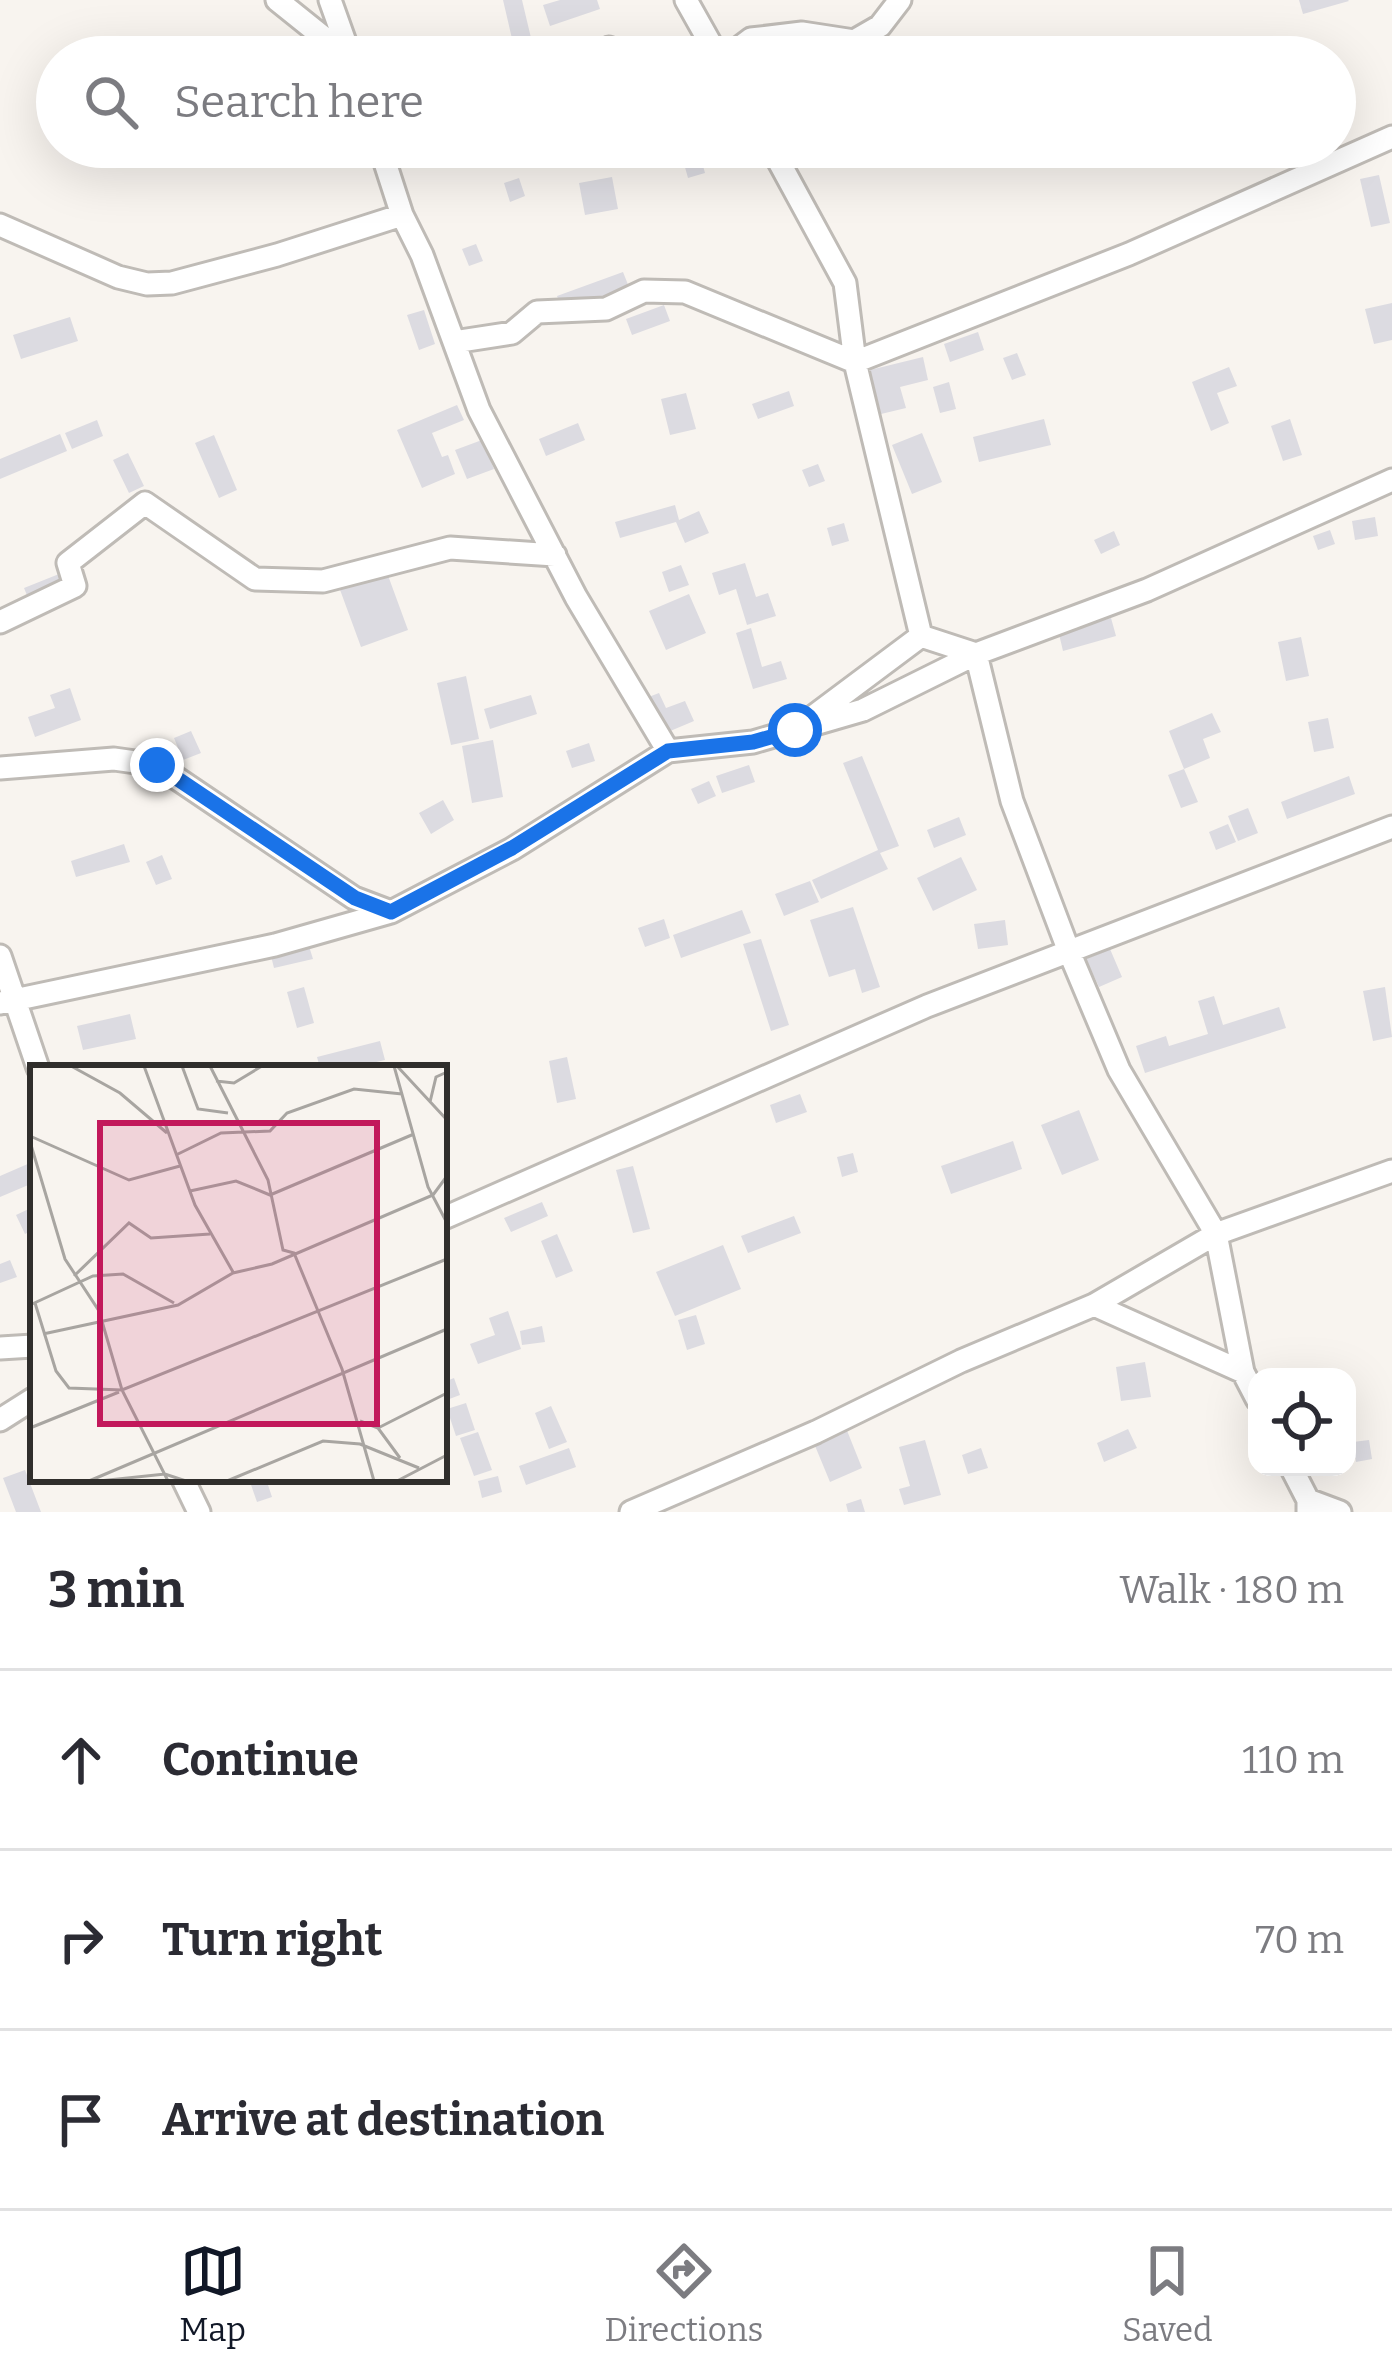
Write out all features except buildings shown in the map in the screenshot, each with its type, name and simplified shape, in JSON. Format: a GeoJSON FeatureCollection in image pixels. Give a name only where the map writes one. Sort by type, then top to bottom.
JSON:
{"type":"FeatureCollection","features":[{"type":"Feature","properties":{"kind":"street"},"geometry":{"type":"LineString","coordinates":[[277,0],[322,36]]}},
{"type":"Feature","properties":{"kind":"street"},"geometry":{"type":"LineString","coordinates":[[330,0],[342,36]]}},
{"type":"Feature","properties":{"kind":"street"},"geometry":{"type":"LineString","coordinates":[[686,0],[709,36]]}},
{"type":"Feature","properties":{"kind":"street"},"geometry":{"type":"LineString","coordinates":[[863,36],[880,26],[900,0]]}},
{"type":"Feature","properties":{"kind":"street"},"geometry":{"type":"LineString","coordinates":[[777,36],[822,36]]}},
{"type":"Feature","properties":{"kind":"street"},"geometry":{"type":"LineString","coordinates":[[1356,153],[1392,137]]}},
{"type":"Feature","properties":{"kind":"street"},"geometry":{"type":"LineString","coordinates":[[387,168],[479,410],[554,555],[668,751]]}},
{"type":"Feature","properties":{"kind":"street"},"geometry":{"type":"LineString","coordinates":[[782,168],[845,284],[855,362],[921,636]]}},
{"type":"Feature","properties":{"kind":"street"},"geometry":{"type":"LineString","coordinates":[[454,342],[512,333],[537,312],[606,309],[644,291],[685,292],[855,362],[1130,254],[1323,168]]}},
{"type":"Feature","properties":{"kind":"street"},"geometry":{"type":"LineString","coordinates":[[0,225],[118,277],[159,284],[277,255],[402,215]]}},
{"type":"Feature","properties":{"kind":"street"},"geometry":{"type":"LineString","coordinates":[[8,1002],[275,944],[391,912],[512,848],[668,751],[753,742],[863,710],[976,654],[1147,590],[1392,480]]}},
{"type":"Feature","properties":{"kind":"street"},"geometry":{"type":"LineString","coordinates":[[0,622],[75,586],[68,563],[145,503],[255,578],[323,581],[450,548],[554,555]]}},
{"type":"Feature","properties":{"kind":"street"},"geometry":{"type":"LineString","coordinates":[[921,636],[976,654]]}},
{"type":"Feature","properties":{"kind":"street"},"geometry":{"type":"LineString","coordinates":[[795,730],[921,636]]}},
{"type":"Feature","properties":{"kind":"street"},"geometry":{"type":"LineString","coordinates":[[976,654],[1012,801],[1068,949],[1119,1070],[1216,1234],[1248,1382]]}},
{"type":"Feature","properties":{"kind":"street"},"geometry":{"type":"LineString","coordinates":[[0,768],[114,759],[157,765],[337,887],[391,912]]}},
{"type":"Feature","properties":{"kind":"street"},"geometry":{"type":"LineString","coordinates":[[447,1217],[928,1006],[1392,827]]}},
{"type":"Feature","properties":{"kind":"street"},"geometry":{"type":"LineString","coordinates":[[0,956],[8,1002],[37,1065]]}},
{"type":"Feature","properties":{"kind":"street"},"geometry":{"type":"LineString","coordinates":[[631,1512],[1094,1304],[1216,1234],[1392,1171]]}},
{"type":"Feature","properties":{"kind":"street"},"geometry":{"type":"LineString","coordinates":[[1094,1304],[1243,1372]]}},
{"type":"Feature","properties":{"kind":"street"},"geometry":{"type":"LineString","coordinates":[[0,1348],[30,1346]]}},
{"type":"Feature","properties":{"kind":"street"},"geometry":{"type":"LineString","coordinates":[[0,1420],[30,1401]]}},
{"type":"Feature","properties":{"kind":"street"},"geometry":{"type":"LineString","coordinates":[[1296,1476],[1308,1506],[1340,1512]]}},
{"type":"Feature","properties":{"kind":"street"},"geometry":{"type":"LineString","coordinates":[[184,1482],[199,1512]]}},
{"type":"Feature","properties":{"kind":"route"},"geometry":{"type":"LineString","coordinates":[[157,765],[355,898],[391,912],[512,848],[668,751],[753,742],[795,730]]}}]}
